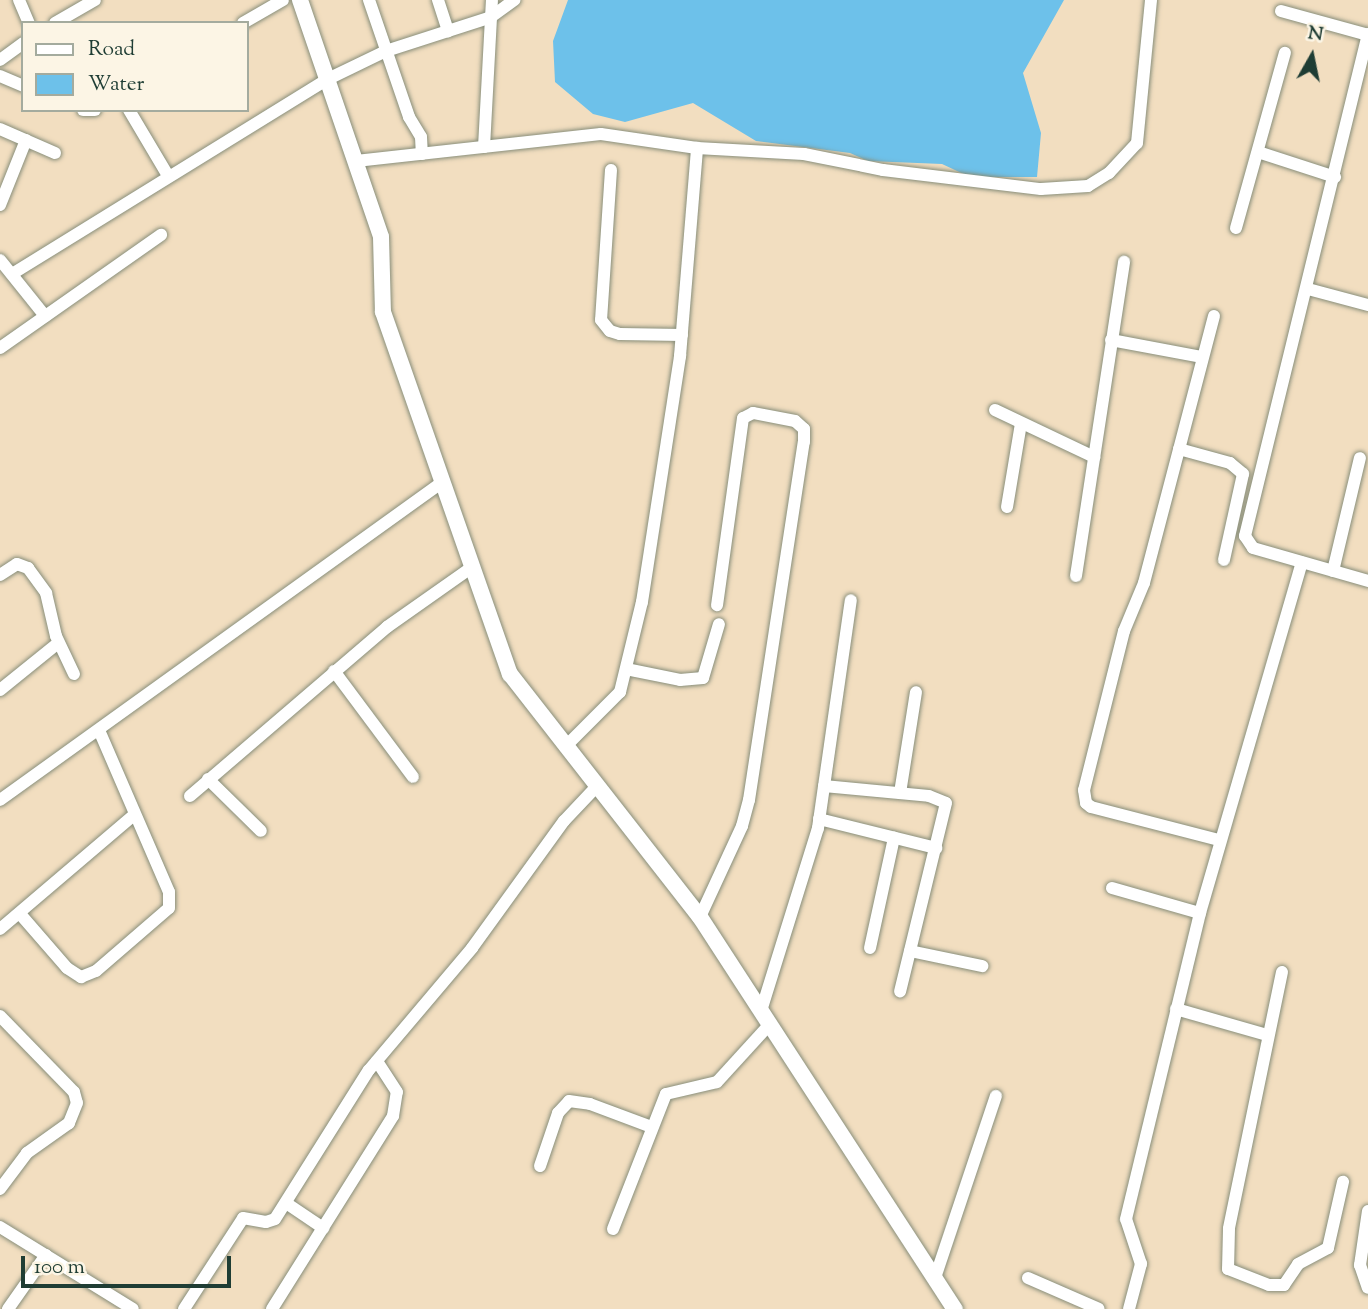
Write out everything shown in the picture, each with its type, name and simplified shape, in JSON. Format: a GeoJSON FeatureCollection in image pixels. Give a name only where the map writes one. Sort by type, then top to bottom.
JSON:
{"type":"FeatureCollection","features":[{"type":"Feature","properties":{"kind":"street"},"geometry":{"type":"LineString","coordinates":[[19,0],[28,21]]}},
{"type":"Feature","properties":{"kind":"street"},"geometry":{"type":"LineString","coordinates":[[58,21],[95,0]]}},
{"type":"Feature","properties":{"kind":"street"},"geometry":{"type":"LineString","coordinates":[[246,21],[283,0]]}},
{"type":"Feature","properties":{"kind":"street"},"geometry":{"type":"LineString","coordinates":[[300,0],[381,237],[383,312],[510,674],[700,917],[955,1309]]}},
{"type":"Feature","properties":{"kind":"street"},"geometry":{"type":"LineString","coordinates":[[369,0],[409,117],[421,137],[422,154]]}},
{"type":"Feature","properties":{"kind":"street"},"geometry":{"type":"LineString","coordinates":[[438,0],[448,31]]}},
{"type":"Feature","properties":{"kind":"street"},"geometry":{"type":"LineString","coordinates":[[484,147],[492,0]]}},
{"type":"Feature","properties":{"kind":"street"},"geometry":{"type":"LineString","coordinates":[[12,274],[167,174],[328,79],[387,51],[491,17],[514,0]]}},
{"type":"Feature","properties":{"kind":"street"},"geometry":{"type":"LineString","coordinates":[[356,161],[601,134],[697,148],[804,154],[883,170],[1051,190],[1088,186],[1109,173],[1137,143],[1151,0]]}},
{"type":"Feature","properties":{"kind":"street"},"geometry":{"type":"LineString","coordinates":[[1281,11],[1368,34],[1308,289],[1245,536],[1253,548],[1368,581]]}},
{"type":"Feature","properties":{"kind":"street"},"geometry":{"type":"LineString","coordinates":[[0,60],[21,44]]}},
{"type":"Feature","properties":{"kind":"street"},"geometry":{"type":"LineString","coordinates":[[1236,228],[1285,53]]}},
{"type":"Feature","properties":{"kind":"street"},"geometry":{"type":"LineString","coordinates":[[0,76],[21,85]]}},
{"type":"Feature","properties":{"kind":"street"},"geometry":{"type":"LineString","coordinates":[[130,112],[167,174]]}},
{"type":"Feature","properties":{"kind":"street"},"geometry":{"type":"LineString","coordinates":[[0,129],[55,153]]}},
{"type":"Feature","properties":{"kind":"street"},"geometry":{"type":"LineString","coordinates":[[0,205],[26,140]]}},
{"type":"Feature","properties":{"kind":"street"},"geometry":{"type":"LineString","coordinates":[[565,747],[612,703],[626,669],[642,603],[682,335],[697,148]]}},
{"type":"Feature","properties":{"kind":"street"},"geometry":{"type":"LineString","coordinates":[[1258,152],[1335,177]]}},
{"type":"Feature","properties":{"kind":"street"},"geometry":{"type":"LineString","coordinates":[[611,170],[601,304],[604,326],[620,334],[682,335]]}},
{"type":"Feature","properties":{"kind":"street"},"geometry":{"type":"LineString","coordinates":[[0,348],[161,235]]}},
{"type":"Feature","properties":{"kind":"street"},"geometry":{"type":"LineString","coordinates":[[0,260],[46,316]]}},
{"type":"Feature","properties":{"kind":"street"},"geometry":{"type":"LineString","coordinates":[[1076,576],[1124,262]]}},
{"type":"Feature","properties":{"kind":"street"},"geometry":{"type":"LineString","coordinates":[[1308,289],[1368,306]]}},
{"type":"Feature","properties":{"kind":"street"},"geometry":{"type":"LineString","coordinates":[[1214,316],[1144,583],[1124,631],[1084,797],[1091,807],[1219,840]]}},
{"type":"Feature","properties":{"kind":"street"},"geometry":{"type":"LineString","coordinates":[[1111,340],[1202,358]]}},
{"type":"Feature","properties":{"kind":"street"},"geometry":{"type":"LineString","coordinates":[[995,410],[1094,457]]}},
{"type":"Feature","properties":{"kind":"street"},"geometry":{"type":"LineString","coordinates":[[700,917],[742,826],[749,800],[804,442],[804,429],[796,421],[752,413],[743,418],[717,605]]}},
{"type":"Feature","properties":{"kind":"street"},"geometry":{"type":"LineString","coordinates":[[1007,507],[1021,423]]}},
{"type":"Feature","properties":{"kind":"street"},"geometry":{"type":"LineString","coordinates":[[1179,449],[1230,463],[1243,474],[1224,560]]}},
{"type":"Feature","properties":{"kind":"street"},"geometry":{"type":"LineString","coordinates":[[1333,571],[1360,458]]}},
{"type":"Feature","properties":{"kind":"street"},"geometry":{"type":"LineString","coordinates":[[0,800],[441,483]]}},
{"type":"Feature","properties":{"kind":"street"},"geometry":{"type":"LineString","coordinates":[[1129,1309],[1141,1264],[1126,1219],[1219,840],[1301,563]]}},
{"type":"Feature","properties":{"kind":"street"},"geometry":{"type":"LineString","coordinates":[[0,575],[17,564],[28,568],[46,593],[58,643],[74,674]]}},
{"type":"Feature","properties":{"kind":"street"},"geometry":{"type":"LineString","coordinates":[[190,796],[334,671],[472,567]]}},
{"type":"Feature","properties":{"kind":"street"},"geometry":{"type":"LineString","coordinates":[[613,1228],[666,1094],[717,1082],[765,1018],[819,819],[850,600]]}},
{"type":"Feature","properties":{"kind":"street"},"geometry":{"type":"LineString","coordinates":[[626,669],[680,680],[703,678],[719,624]]}},
{"type":"Feature","properties":{"kind":"street"},"geometry":{"type":"LineString","coordinates":[[0,690],[58,643]]}},
{"type":"Feature","properties":{"kind":"street"},"geometry":{"type":"LineString","coordinates":[[334,671],[413,777]]}},
{"type":"Feature","properties":{"kind":"street"},"geometry":{"type":"LineString","coordinates":[[900,793],[916,692]]}},
{"type":"Feature","properties":{"kind":"street"},"geometry":{"type":"LineString","coordinates":[[21,915],[81,977],[96,971],[163,917],[169,908],[169,892],[99,730]]}},
{"type":"Feature","properties":{"kind":"street"},"geometry":{"type":"LineString","coordinates":[[208,779],[261,831]]}},
{"type":"Feature","properties":{"kind":"street"},"geometry":{"type":"LineString","coordinates":[[184,1309],[243,1217],[272,1221],[377,1061],[472,948],[564,821],[597,786]]}},
{"type":"Feature","properties":{"kind":"street"},"geometry":{"type":"LineString","coordinates":[[824,786],[938,798],[946,803],[900,991]]}},
{"type":"Feature","properties":{"kind":"street"},"geometry":{"type":"LineString","coordinates":[[0,929],[21,915],[135,814]]}},
{"type":"Feature","properties":{"kind":"street"},"geometry":{"type":"LineString","coordinates":[[819,819],[936,848]]}},
{"type":"Feature","properties":{"kind":"street"},"geometry":{"type":"LineString","coordinates":[[870,947],[894,838]]}},
{"type":"Feature","properties":{"kind":"street"},"geometry":{"type":"LineString","coordinates":[[1112,888],[1200,913]]}},
{"type":"Feature","properties":{"kind":"street"},"geometry":{"type":"LineString","coordinates":[[910,951],[982,966]]}},
{"type":"Feature","properties":{"kind":"street"},"geometry":{"type":"LineString","coordinates":[[1282,972],[1229,1229],[1228,1269],[1269,1286],[1284,1285],[1298,1265],[1328,1248],[1343,1182]]}},
{"type":"Feature","properties":{"kind":"street"},"geometry":{"type":"LineString","coordinates":[[1176,1009],[1267,1035]]}},
{"type":"Feature","properties":{"kind":"street"},"geometry":{"type":"LineString","coordinates":[[0,1016],[74,1092],[77,1103],[69,1123],[27,1153],[0,1189]]}},
{"type":"Feature","properties":{"kind":"street"},"geometry":{"type":"LineString","coordinates":[[272,1309],[393,1116],[397,1092],[377,1061]]}},
{"type":"Feature","properties":{"kind":"street"},"geometry":{"type":"LineString","coordinates":[[935,1278],[996,1096]]}},
{"type":"Feature","properties":{"kind":"street"},"geometry":{"type":"LineString","coordinates":[[540,1166],[558,1113],[569,1101],[590,1104],[652,1127]]}},
{"type":"Feature","properties":{"kind":"street"},"geometry":{"type":"LineString","coordinates":[[286,1203],[323,1228]]}},
{"type":"Feature","properties":{"kind":"street"},"geometry":{"type":"LineString","coordinates":[[1368,1211],[1360,1265],[1368,1288]]}},
{"type":"Feature","properties":{"kind":"street"},"geometry":{"type":"LineString","coordinates":[[0,1227],[133,1309]]}},
{"type":"Feature","properties":{"kind":"street"},"geometry":{"type":"LineString","coordinates":[[8,1309],[46,1255]]}},
{"type":"Feature","properties":{"kind":"street"},"geometry":{"type":"LineString","coordinates":[[1028,1278],[1099,1309]]}},
{"type":"Feature","properties":{"kind":"water"},"geometry":{"type":"Polygon","coordinates":[[[568,0],[1064,0],[1023,73],[1041,133],[1037,177],[970,177],[942,164],[868,161],[850,153],[756,141],[693,103],[625,122],[593,114],[555,82],[553,41],[568,0]]]}}]}
